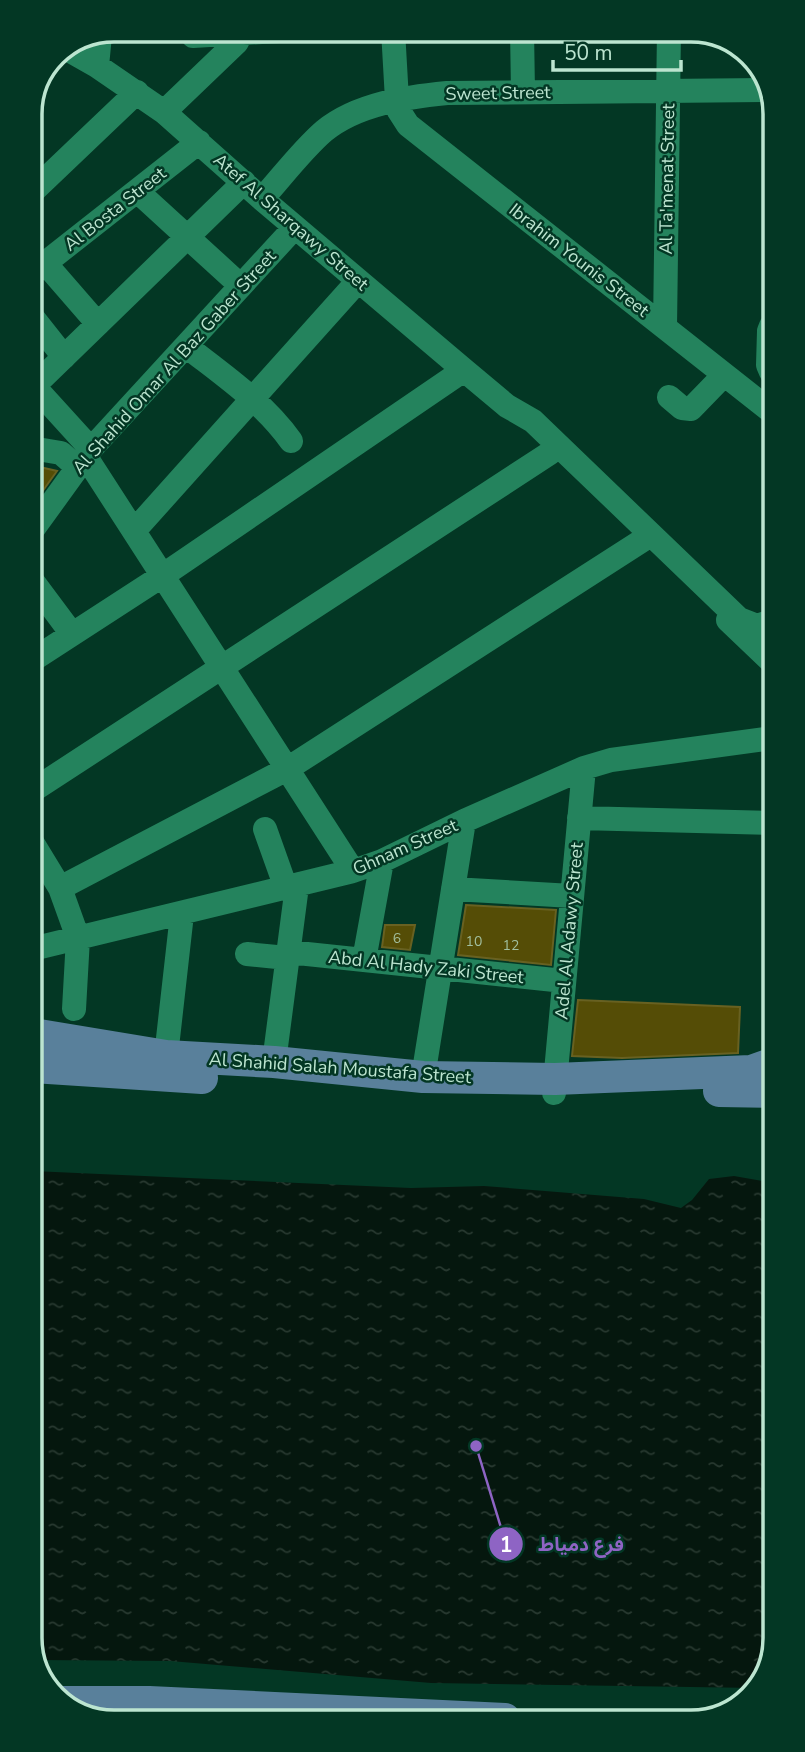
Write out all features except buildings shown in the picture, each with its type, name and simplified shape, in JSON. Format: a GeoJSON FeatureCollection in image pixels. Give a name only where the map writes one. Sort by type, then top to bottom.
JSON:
{"type":"FeatureCollection","features":[{"type":"Feature","properties":{"kind":"main road","name":"Al Shahid Salah Moustafa Street"},"geometry":{"type":"LineString","coordinates":[[42,1035],[166,1056],[274,1062],[423,1077],[554,1086],[763,1091]]}},
{"type":"Feature","properties":{"kind":"main road","name":"Al Shahid Salah Moustafa Street"},"geometry":{"type":"LineString","coordinates":[[42,1068],[163,1077],[279,1080],[484,1094],[554,1086],[751,1072],[763,1067]]}},
{"type":"Feature","properties":{"kind":"main road"},"geometry":{"type":"LineString","coordinates":[[82,1702],[149,1702],[317,1710]]}},
{"type":"Feature","properties":{"kind":"street"},"geometry":{"type":"LineString","coordinates":[[164,112],[237,42]]}},
{"type":"Feature","properties":{"kind":"street"},"geometry":{"type":"LineString","coordinates":[[394,42],[397,100]]}},
{"type":"Feature","properties":{"kind":"street"},"geometry":{"type":"LineString","coordinates":[[522,42],[523,93]]}},
{"type":"Feature","properties":{"kind":"street","name":"Al Ta'menat Street"},"geometry":{"type":"LineString","coordinates":[[664,327],[669,42]]}},
{"type":"Feature","properties":{"kind":"street"},"geometry":{"type":"LineString","coordinates":[[97,66],[99,43]]}},
{"type":"Feature","properties":{"kind":"street","name":"Atef Al Sharqawy Street"},"geometry":{"type":"LineString","coordinates":[[75,54],[164,112],[464,370],[507,406],[533,421],[739,619],[757,626],[763,624]]}},
{"type":"Feature","properties":{"kind":"street","name":"Sweet Street"},"geometry":{"type":"LineString","coordinates":[[262,199],[325,130],[344,119],[397,100],[447,93],[759,90]]}},
{"type":"Feature","properties":{"kind":"street"},"geometry":{"type":"LineString","coordinates":[[42,183],[137,92]]}},
{"type":"Feature","properties":{"kind":"street","name":"Ibrahim Younis Street"},"geometry":{"type":"LineString","coordinates":[[397,100],[399,111],[408,125],[763,405]]}},
{"type":"Feature","properties":{"kind":"street","name":"Al Bosta Street"},"geometry":{"type":"LineString","coordinates":[[42,266],[199,142]]}},
{"type":"Feature","properties":{"kind":"street"},"geometry":{"type":"LineString","coordinates":[[42,376],[244,183]]}},
{"type":"Feature","properties":{"kind":"street"},"geometry":{"type":"LineString","coordinates":[[137,191],[241,286]]}},
{"type":"Feature","properties":{"kind":"street","name":"Al Shahid Omar Al Baz Gaber Street"},"geometry":{"type":"LineString","coordinates":[[42,512],[85,458],[295,227]]}},
{"type":"Feature","properties":{"kind":"street"},"geometry":{"type":"LineString","coordinates":[[42,273],[98,324]]}},
{"type":"Feature","properties":{"kind":"street"},"geometry":{"type":"LineString","coordinates":[[134,531],[358,281]]}},
{"type":"Feature","properties":{"kind":"street"},"geometry":{"type":"LineString","coordinates":[[42,329],[64,357]]}},
{"type":"Feature","properties":{"kind":"street"},"geometry":{"type":"LineString","coordinates":[[186,346],[254,400],[291,441]]}},
{"type":"Feature","properties":{"kind":"street"},"geometry":{"type":"LineString","coordinates":[[42,654],[162,576],[464,370]]}},
{"type":"Feature","properties":{"kind":"street"},"geometry":{"type":"LineString","coordinates":[[669,397],[682,408],[691,409],[724,374]]}},
{"type":"Feature","properties":{"kind":"street"},"geometry":{"type":"LineString","coordinates":[[42,399],[134,531],[353,871]]}},
{"type":"Feature","properties":{"kind":"street","name":"Atef Al Sharqawy Street"},"geometry":{"type":"LineString","coordinates":[[507,406],[515,419],[550,453],[763,653]]}},
{"type":"Feature","properties":{"kind":"street"},"geometry":{"type":"LineString","coordinates":[[43,450],[67,457],[85,458]]}},
{"type":"Feature","properties":{"kind":"street"},"geometry":{"type":"LineString","coordinates":[[42,785],[550,453]]}},
{"type":"Feature","properties":{"kind":"street"},"geometry":{"type":"LineString","coordinates":[[61,888],[287,769],[643,540]]}},
{"type":"Feature","properties":{"kind":"street"},"geometry":{"type":"LineString","coordinates":[[42,594],[72,634]]}},
{"type":"Feature","properties":{"kind":"street","name":"Ghnam Street"},"geometry":{"type":"LineString","coordinates":[[42,945],[182,914],[353,871],[382,861],[584,768],[611,760],[763,739]]}},
{"type":"Feature","properties":{"kind":"street","name":"Adel Al Adawy Street"},"geometry":{"type":"LineString","coordinates":[[554,1086],[584,768]]}},
{"type":"Feature","properties":{"kind":"street"},"geometry":{"type":"LineString","coordinates":[[579,818],[763,823]]}},
{"type":"Feature","properties":{"kind":"street"},"geometry":{"type":"LineString","coordinates":[[423,1077],[464,821]]}},
{"type":"Feature","properties":{"kind":"street"},"geometry":{"type":"LineString","coordinates":[[265,829],[291,887],[288,955],[274,1062]]}},
{"type":"Feature","properties":{"kind":"street"},"geometry":{"type":"LineString","coordinates":[[42,858],[61,888],[78,938],[74,1009]]}},
{"type":"Feature","properties":{"kind":"street"},"geometry":{"type":"LineString","coordinates":[[364,960],[382,861]]}},
{"type":"Feature","properties":{"kind":"street"},"geometry":{"type":"LineString","coordinates":[[453,889],[572,896]]}},
{"type":"Feature","properties":{"kind":"street"},"geometry":{"type":"LineString","coordinates":[[166,1056],[182,914]]}},
{"type":"Feature","properties":{"kind":"street","name":"Abd Al Hady Zaki Street"},"geometry":{"type":"LineString","coordinates":[[247,954],[364,960],[564,981]]}},
{"type":"Feature","properties":{"kind":"water"},"geometry":{"type":"Polygon","coordinates":[[[42,1171],[411,1188],[484,1186],[644,1199],[681,1208],[692,1200],[709,1179],[734,1176],[763,1181],[763,1638],[761,1657],[756,1670],[742,1688],[431,1683],[170,1661],[46,1660],[42,1638],[42,1171]]]}},
{"type":"Feature","properties":{"kind":"place","name":"فرع دمياط"},"geometry":{"type":"Point","coordinates":[476,1446]}}]}
